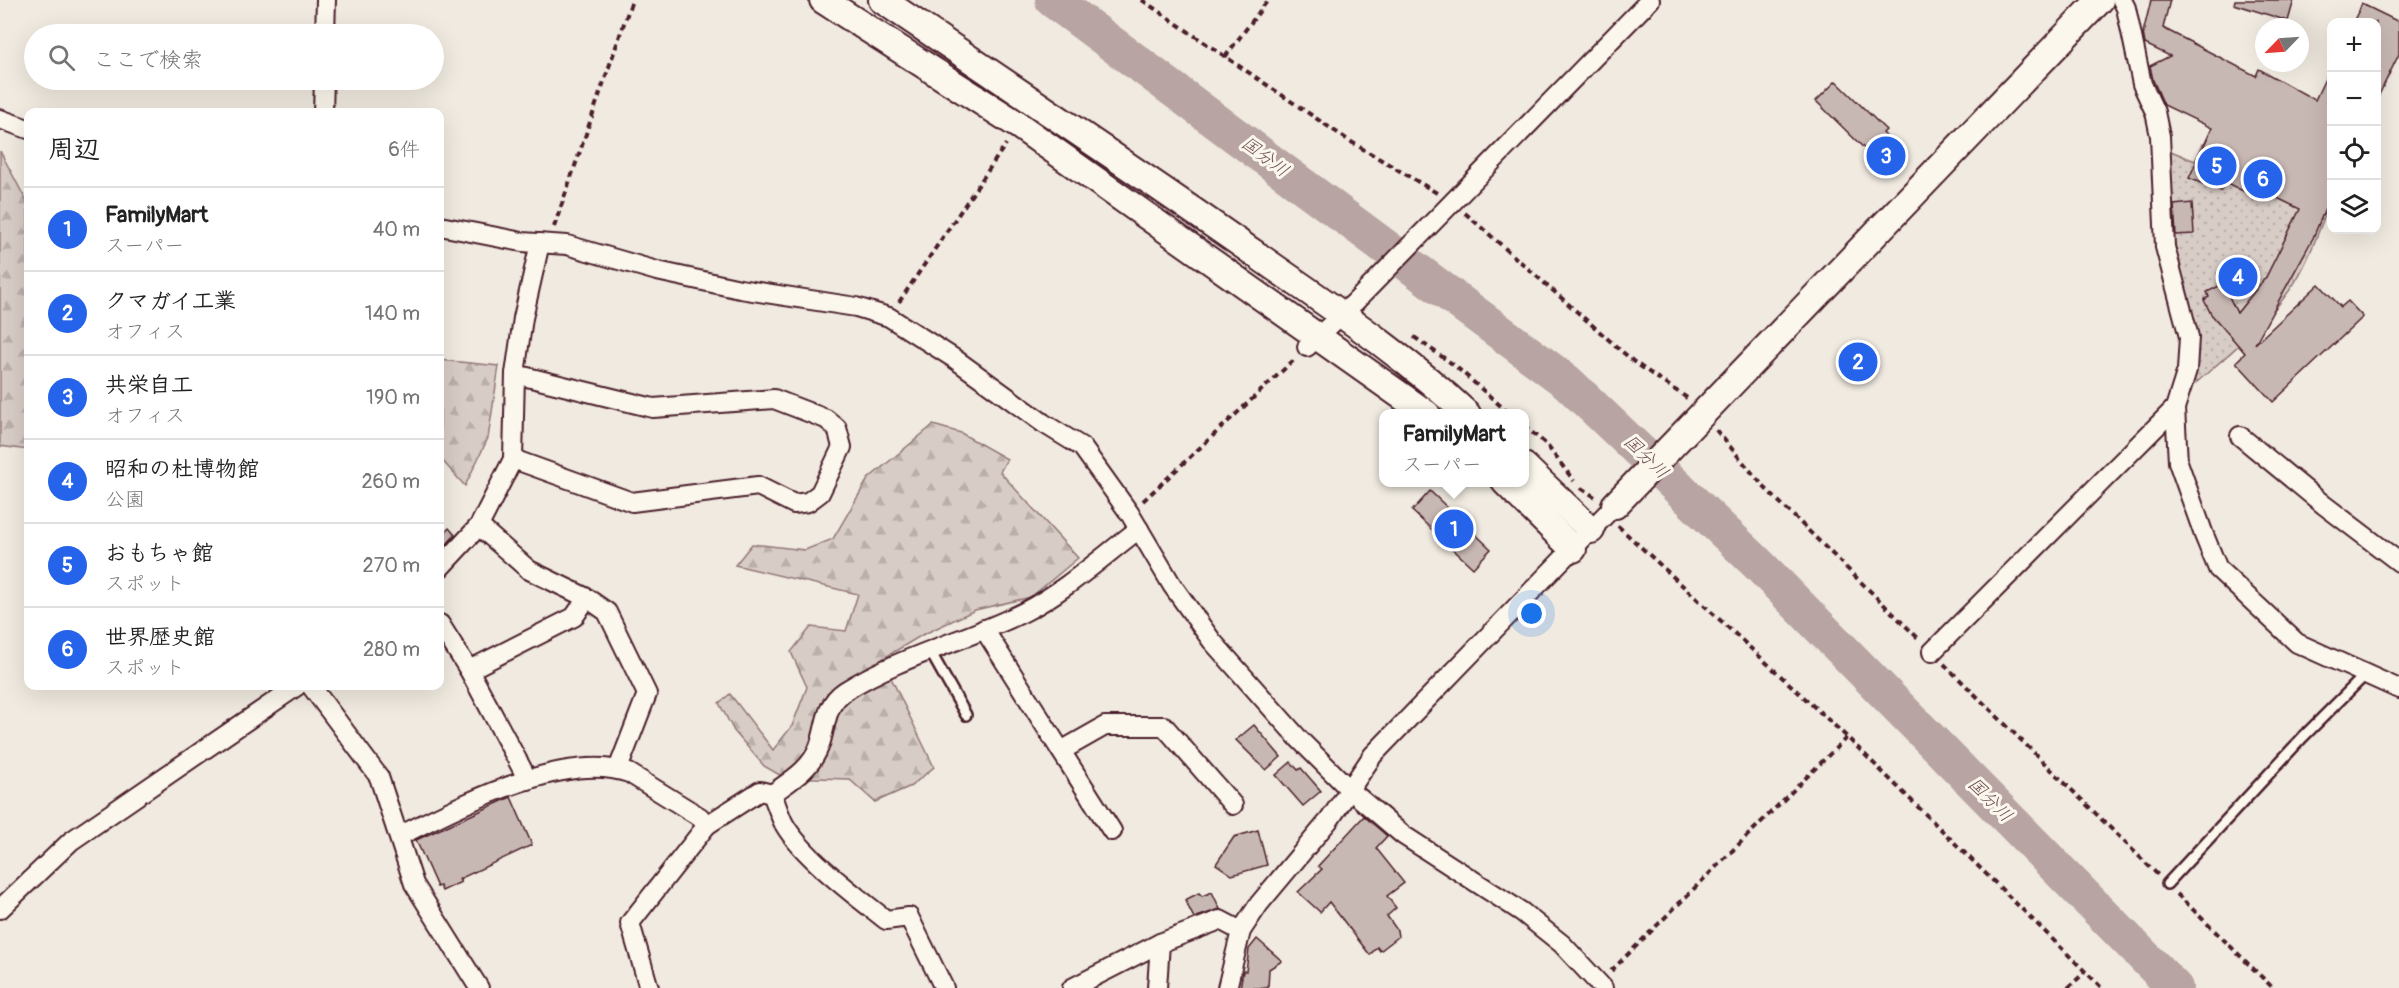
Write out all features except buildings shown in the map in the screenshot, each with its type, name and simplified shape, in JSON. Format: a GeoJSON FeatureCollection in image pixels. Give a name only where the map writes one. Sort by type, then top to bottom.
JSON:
{"type":"FeatureCollection","features":[{"type":"Feature","properties":{"kind":"street"},"geometry":{"type":"LineString","coordinates":[[325,24],[326,0]]}},
{"type":"Feature","properties":{"kind":"street"},"geometry":{"type":"LineString","coordinates":[[823,0],[1018,125],[1314,342],[1420,409]]}},
{"type":"Feature","properties":{"kind":"street"},"geometry":{"type":"LineString","coordinates":[[882,0],[1167,192],[1342,315],[1431,380],[1462,409]]}},
{"type":"Feature","properties":{"kind":"street"},"geometry":{"type":"LineString","coordinates":[[1314,342],[1650,0]]}},
{"type":"Feature","properties":{"kind":"street"},"geometry":{"type":"LineString","coordinates":[[1227,988],[1241,932],[1259,903],[1330,819],[1373,755],[1574,549],[1611,507],[1700,418],[2100,0]]}},
{"type":"Feature","properties":{"kind":"street"},"geometry":{"type":"LineString","coordinates":[[2122,0],[2126,8],[2142,84],[2155,112],[2160,136],[2165,247],[2189,336],[2187,370],[2175,408],[2178,462],[2218,569],[2297,643],[2399,689]]}},
{"type":"Feature","properties":{"kind":"street"},"geometry":{"type":"LineString","coordinates":[[323,108],[324,90]]}},
{"type":"Feature","properties":{"kind":"street"},"geometry":{"type":"LineString","coordinates":[[0,119],[24,128]]}},
{"type":"Feature","properties":{"kind":"street"},"geometry":{"type":"LineString","coordinates":[[444,227],[540,243],[567,245],[657,271],[740,289],[856,307],[889,317],[955,359],[1043,423],[1082,447],[1134,521],[1172,585],[1212,641],[1299,739],[1350,790],[1403,835],[1522,912],[1562,944],[1601,986]]}},
{"type":"Feature","properties":{"kind":"street"},"geometry":{"type":"LineString","coordinates":[[444,564],[480,526],[513,459],[515,374],[523,318],[540,243]]}},
{"type":"Feature","properties":{"kind":"street"},"geometry":{"type":"LineString","coordinates":[[513,459],[632,502],[758,486],[794,504],[808,501],[820,494],[842,447],[837,428],[826,419],[774,399],[653,408],[515,374]]}},
{"type":"Feature","properties":{"kind":"street"},"geometry":{"type":"LineString","coordinates":[[1932,652],[2175,408]]}},
{"type":"Feature","properties":{"kind":"street"},"geometry":{"type":"LineString","coordinates":[[2240,436],[2324,505],[2399,562]]}},
{"type":"Feature","properties":{"kind":"street"},"geometry":{"type":"LineString","coordinates":[[1529,471],[1591,530]]}},
{"type":"Feature","properties":{"kind":"street"},"geometry":{"type":"LineString","coordinates":[[1509,487],[1574,549]]}},
{"type":"Feature","properties":{"kind":"street"},"geometry":{"type":"LineString","coordinates":[[650,988],[630,923],[707,825],[760,791],[771,794],[802,774],[819,748],[827,712],[843,692],[1043,601],[1134,521]]}},
{"type":"Feature","properties":{"kind":"street"},"geometry":{"type":"LineString","coordinates":[[480,526],[529,570],[587,598],[607,612],[647,694],[618,769]]}},
{"type":"Feature","properties":{"kind":"street"},"geometry":{"type":"LineString","coordinates":[[469,670],[574,617],[587,598]]}},
{"type":"Feature","properties":{"kind":"street"},"geometry":{"type":"LineString","coordinates":[[984,629],[1112,831]]}},
{"type":"Feature","properties":{"kind":"street"},"geometry":{"type":"LineString","coordinates":[[444,630],[469,670],[528,780]]}},
{"type":"Feature","properties":{"kind":"street"},"geometry":{"type":"LineString","coordinates":[[0,909],[71,841],[291,690]]}},
{"type":"Feature","properties":{"kind":"street"},"geometry":{"type":"LineString","coordinates":[[314,690],[379,777],[414,884],[479,988]]}},
{"type":"Feature","properties":{"kind":"street"},"geometry":{"type":"LineString","coordinates":[[1061,751],[1105,726],[1164,726],[1233,805]]}},
{"type":"Feature","properties":{"kind":"street"},"geometry":{"type":"LineString","coordinates":[[399,836],[462,805],[528,780],[580,768],[618,769],[629,773],[700,817],[707,825]]}},
{"type":"Feature","properties":{"kind":"street"},"geometry":{"type":"LineString","coordinates":[[771,794],[785,824],[800,845],[843,885],[886,920],[909,917],[944,988]]}},
{"type":"Feature","properties":{"kind":"street"},"geometry":{"type":"LineString","coordinates":[[1072,988],[1160,943],[1220,920],[1241,932]]}},
{"type":"Feature","properties":{"kind":"street"},"geometry":{"type":"LineString","coordinates":[[1157,988],[1160,943]]}},
{"type":"Feature","properties":{"kind":"lane"},"geometry":{"type":"LineString","coordinates":[[930,651],[966,715]]}},
{"type":"Feature","properties":{"kind":"lane"},"geometry":{"type":"LineString","coordinates":[[2167,884],[2303,737],[2366,674]]}},
{"type":"Feature","properties":{"kind":"path"},"geometry":{"type":"LineString","coordinates":[[540,243],[552,231],[632,0]]}},
{"type":"Feature","properties":{"kind":"path"},"geometry":{"type":"LineString","coordinates":[[1142,0],[1449,206],[1634,362],[1687,398],[1700,418],[1764,487],[2272,988]]}},
{"type":"Feature","properties":{"kind":"path"},"geometry":{"type":"LineString","coordinates":[[1225,57],[1268,0]]}},
{"type":"Feature","properties":{"kind":"path"},"geometry":{"type":"LineString","coordinates":[[889,317],[1018,125]]}},
{"type":"Feature","properties":{"kind":"path"},"geometry":{"type":"LineString","coordinates":[[1134,521],[1314,342]]}},
{"type":"Feature","properties":{"kind":"path"},"geometry":{"type":"LineString","coordinates":[[1529,430],[1546,444],[1577,485],[1611,507],[1617,525],[1622,530],[1847,737],[2102,988]]}},
{"type":"Feature","properties":{"kind":"path"},"geometry":{"type":"LineString","coordinates":[[1601,986],[1847,737]]}},
{"type":"Feature","properties":{"kind":"path"},"geometry":{"type":"LineString","coordinates":[[2068,988],[2085,972]]}},
{"type":"Feature","properties":{"kind":"green space"},"geometry":{"type":"Polygon","coordinates":[[[2203,144],[2241,160],[2247,148],[2327,186],[2327,209],[2307,259],[2289,291],[2254,331],[2187,391],[2171,243],[2166,149],[2195,161],[2203,144]]]}},
{"type":"Feature","properties":{"kind":"green space"},"geometry":{"type":"Polygon","coordinates":[[[0,151],[24,196],[24,449],[0,446],[0,151]]]}},
{"type":"Feature","properties":{"kind":"green space"},"geometry":{"type":"Polygon","coordinates":[[[444,360],[499,366],[488,438],[465,486],[444,462],[444,360]]]}},
{"type":"Feature","properties":{"kind":"green space"},"geometry":{"type":"Polygon","coordinates":[[[933,425],[961,433],[1007,459],[1000,472],[1078,558],[1031,597],[975,610],[922,635],[882,659],[934,767],[911,786],[875,802],[849,779],[783,777],[764,766],[734,731],[719,703],[730,694],[773,750],[792,726],[807,687],[791,652],[811,627],[846,631],[858,594],[735,565],[752,544],[805,550],[833,539],[868,479],[933,425]]]}},
{"type":"Feature","properties":{"kind":"waterway","name":"国分川"},"geometry":{"type":"LineString","coordinates":[[1053,0],[1567,382],[1757,563],[2175,988]]}},
{"type":"Feature","properties":{"kind":"place","name":"共栄自工"},"geometry":{"type":"Point","coordinates":[1886,156]}},
{"type":"Feature","properties":{"kind":"place","name":"おもちゃ館"},"geometry":{"type":"Point","coordinates":[2217,166]}},
{"type":"Feature","properties":{"kind":"place","name":"世界歴史館"},"geometry":{"type":"Point","coordinates":[2263,179]}},
{"type":"Feature","properties":{"kind":"place","name":"昭和の杜博物館"},"geometry":{"type":"Point","coordinates":[2238,277]}},
{"type":"Feature","properties":{"kind":"place","name":"クマガイ工業"},"geometry":{"type":"Point","coordinates":[1858,362]}},
{"type":"Feature","properties":{"kind":"place","name":"FamilyMart"},"geometry":{"type":"Point","coordinates":[1454,529]}}]}
